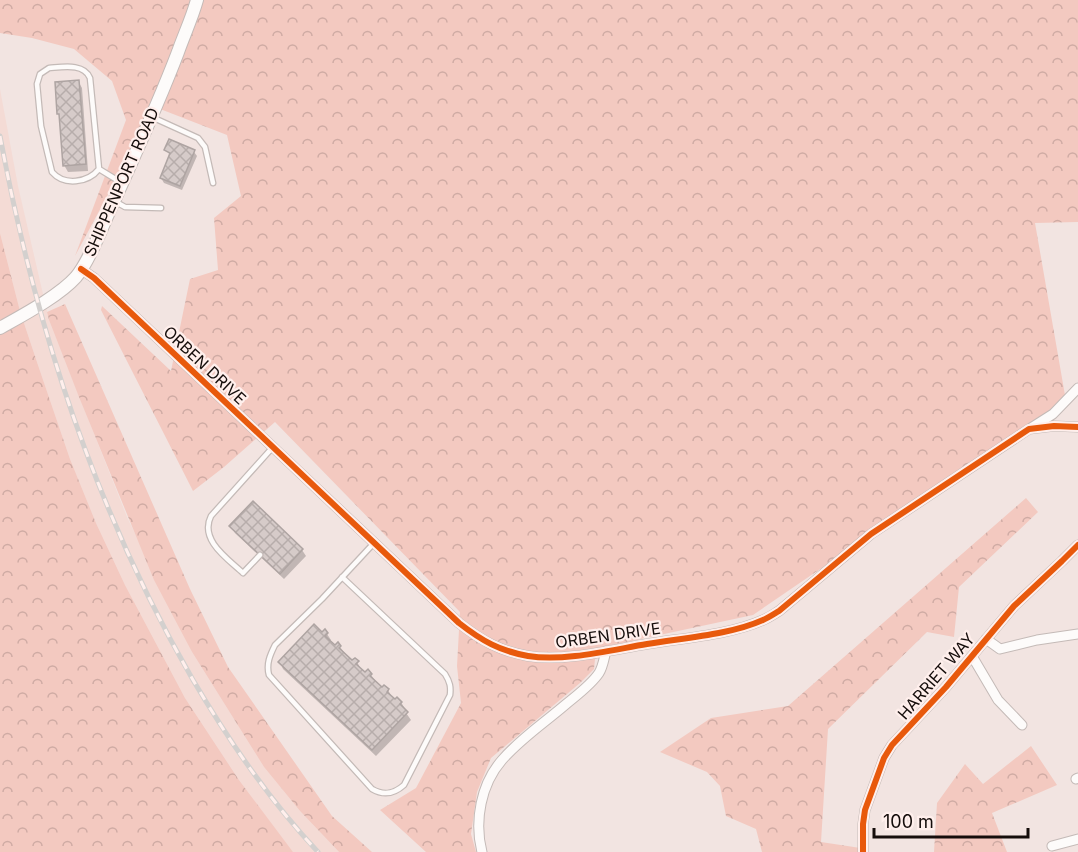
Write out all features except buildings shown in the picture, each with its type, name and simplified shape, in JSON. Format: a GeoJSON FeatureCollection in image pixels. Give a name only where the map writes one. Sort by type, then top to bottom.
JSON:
{"type":"FeatureCollection","features":[{"type":"Feature","properties":{"kind":"street","name":"SHIPPENPORT ROAD"},"geometry":{"type":"LineString","coordinates":[[0,328],[61,290],[75,278],[81,269],[152,117],[197,0]]}},
{"type":"Feature","properties":{"kind":"street","name":"ORBEN DRIVE"},"geometry":{"type":"LineString","coordinates":[[81,269],[94,278],[459,623],[477,637],[508,652],[540,657],[570,656],[725,632],[764,620],[871,534],[1029,429],[1078,427]]}},
{"type":"Feature","properties":{"kind":"street"},"geometry":{"type":"LineString","coordinates":[[1029,429],[1053,414],[1078,388]]}},
{"type":"Feature","properties":{"kind":"street","name":"HARRIET WAY"},"geometry":{"type":"LineString","coordinates":[[863,852],[865,810],[884,758],[892,745],[938,696],[1014,606],[1078,544]]}},
{"type":"Feature","properties":{"kind":"street"},"geometry":{"type":"LineString","coordinates":[[986,639],[1000,649],[1037,640],[1078,634]]}},
{"type":"Feature","properties":{"kind":"street","name":"ORBEN DRIVE"},"geometry":{"type":"LineString","coordinates":[[482,852],[479,840],[480,808],[484,791],[492,774],[514,748],[583,690],[600,672],[606,651]]}},
{"type":"Feature","properties":{"kind":"street"},"geometry":{"type":"LineString","coordinates":[[972,656],[998,700],[1022,725]]}},
{"type":"Feature","properties":{"kind":"street"},"geometry":{"type":"LineString","coordinates":[[1052,846],[1078,839]]}},
{"type":"Feature","properties":{"kind":"lane"},"geometry":{"type":"LineString","coordinates":[[77,68],[89,74],[99,169],[94,175],[83,180],[65,181],[52,172],[41,126],[37,84],[40,74],[45,70],[77,68]]}},
{"type":"Feature","properties":{"kind":"lane"},"geometry":{"type":"LineString","coordinates":[[152,117],[198,138],[206,147],[213,183]]}},
{"type":"Feature","properties":{"kind":"lane"},"geometry":{"type":"LineString","coordinates":[[99,169],[122,183]]}},
{"type":"Feature","properties":{"kind":"lane"},"geometry":{"type":"LineString","coordinates":[[113,201],[125,207],[161,208]]}},
{"type":"Feature","properties":{"kind":"lane"},"geometry":{"type":"LineString","coordinates":[[260,555],[243,573],[218,550],[209,534],[208,525],[211,516],[273,447]]}},
{"type":"Feature","properties":{"kind":"lane"},"geometry":{"type":"LineString","coordinates":[[342,577],[450,681],[450,695],[404,785],[389,794],[372,789],[269,675],[267,669],[275,645],[374,543]]}},
{"type":"Feature","properties":{"kind":"shaded area"},"geometry":{"type":"Polygon","coordinates":[[[0,89],[18,186],[49,320],[127,517],[192,652],[264,767],[300,811],[339,852],[293,852],[285,843],[239,780],[185,698],[125,585],[96,523],[70,459],[20,311],[0,233],[0,89]]]}},
{"type":"Feature","properties":{"kind":"green space"},"geometry":{"type":"Polygon","coordinates":[[[0,0],[1078,0],[1078,222],[1035,223],[1066,401],[753,615],[608,646],[595,659],[594,669],[580,683],[491,758],[477,792],[471,834],[476,852],[426,852],[380,810],[416,788],[461,703],[457,666],[460,612],[275,422],[193,491],[101,310],[102,306],[171,371],[190,279],[218,270],[214,218],[241,196],[227,135],[155,107],[75,256],[126,120],[112,81],[74,49],[32,38],[0,33],[0,0]]]}},
{"type":"Feature","properties":{"kind":"green space"},"geometry":{"type":"Polygon","coordinates":[[[0,233],[20,311],[70,459],[125,585],[185,698],[239,780],[293,852],[0,852],[0,233]]]}},
{"type":"Feature","properties":{"kind":"green space"},"geometry":{"type":"Polygon","coordinates":[[[65,304],[190,589],[228,667],[332,816],[372,852],[339,852],[300,811],[264,767],[192,652],[154,580],[49,320],[47,312],[65,304]]]}},
{"type":"Feature","properties":{"kind":"green space"},"geometry":{"type":"Polygon","coordinates":[[[1026,498],[1038,512],[959,587],[954,637],[927,632],[828,729],[821,842],[867,849],[867,852],[762,852],[756,829],[726,816],[720,786],[707,772],[660,752],[711,718],[788,706],[1026,498]]]}},
{"type":"Feature","properties":{"kind":"green space"},"geometry":{"type":"Polygon","coordinates":[[[1031,746],[1057,785],[992,813],[1007,852],[934,852],[937,803],[965,764],[983,784],[1031,746]]]}},
{"type":"Feature","properties":{"kind":"railway"},"geometry":{"type":"LineString","coordinates":[[0,136],[31,278],[51,347],[73,416],[127,551],[158,616],[221,725],[266,791],[318,852]]}},
{"type":"Feature","properties":{"kind":"cycle path"},"geometry":{"type":"LineString","coordinates":[[81,269],[94,278],[459,623],[492,644],[528,656],[557,658],[588,654],[721,633],[763,620],[779,611],[871,534],[1029,429],[1054,426],[1078,427]]}},
{"type":"Feature","properties":{"kind":"cycle path"},"geometry":{"type":"LineString","coordinates":[[863,852],[865,810],[884,758],[892,745],[946,687],[1014,606],[1078,545]]}}]}
